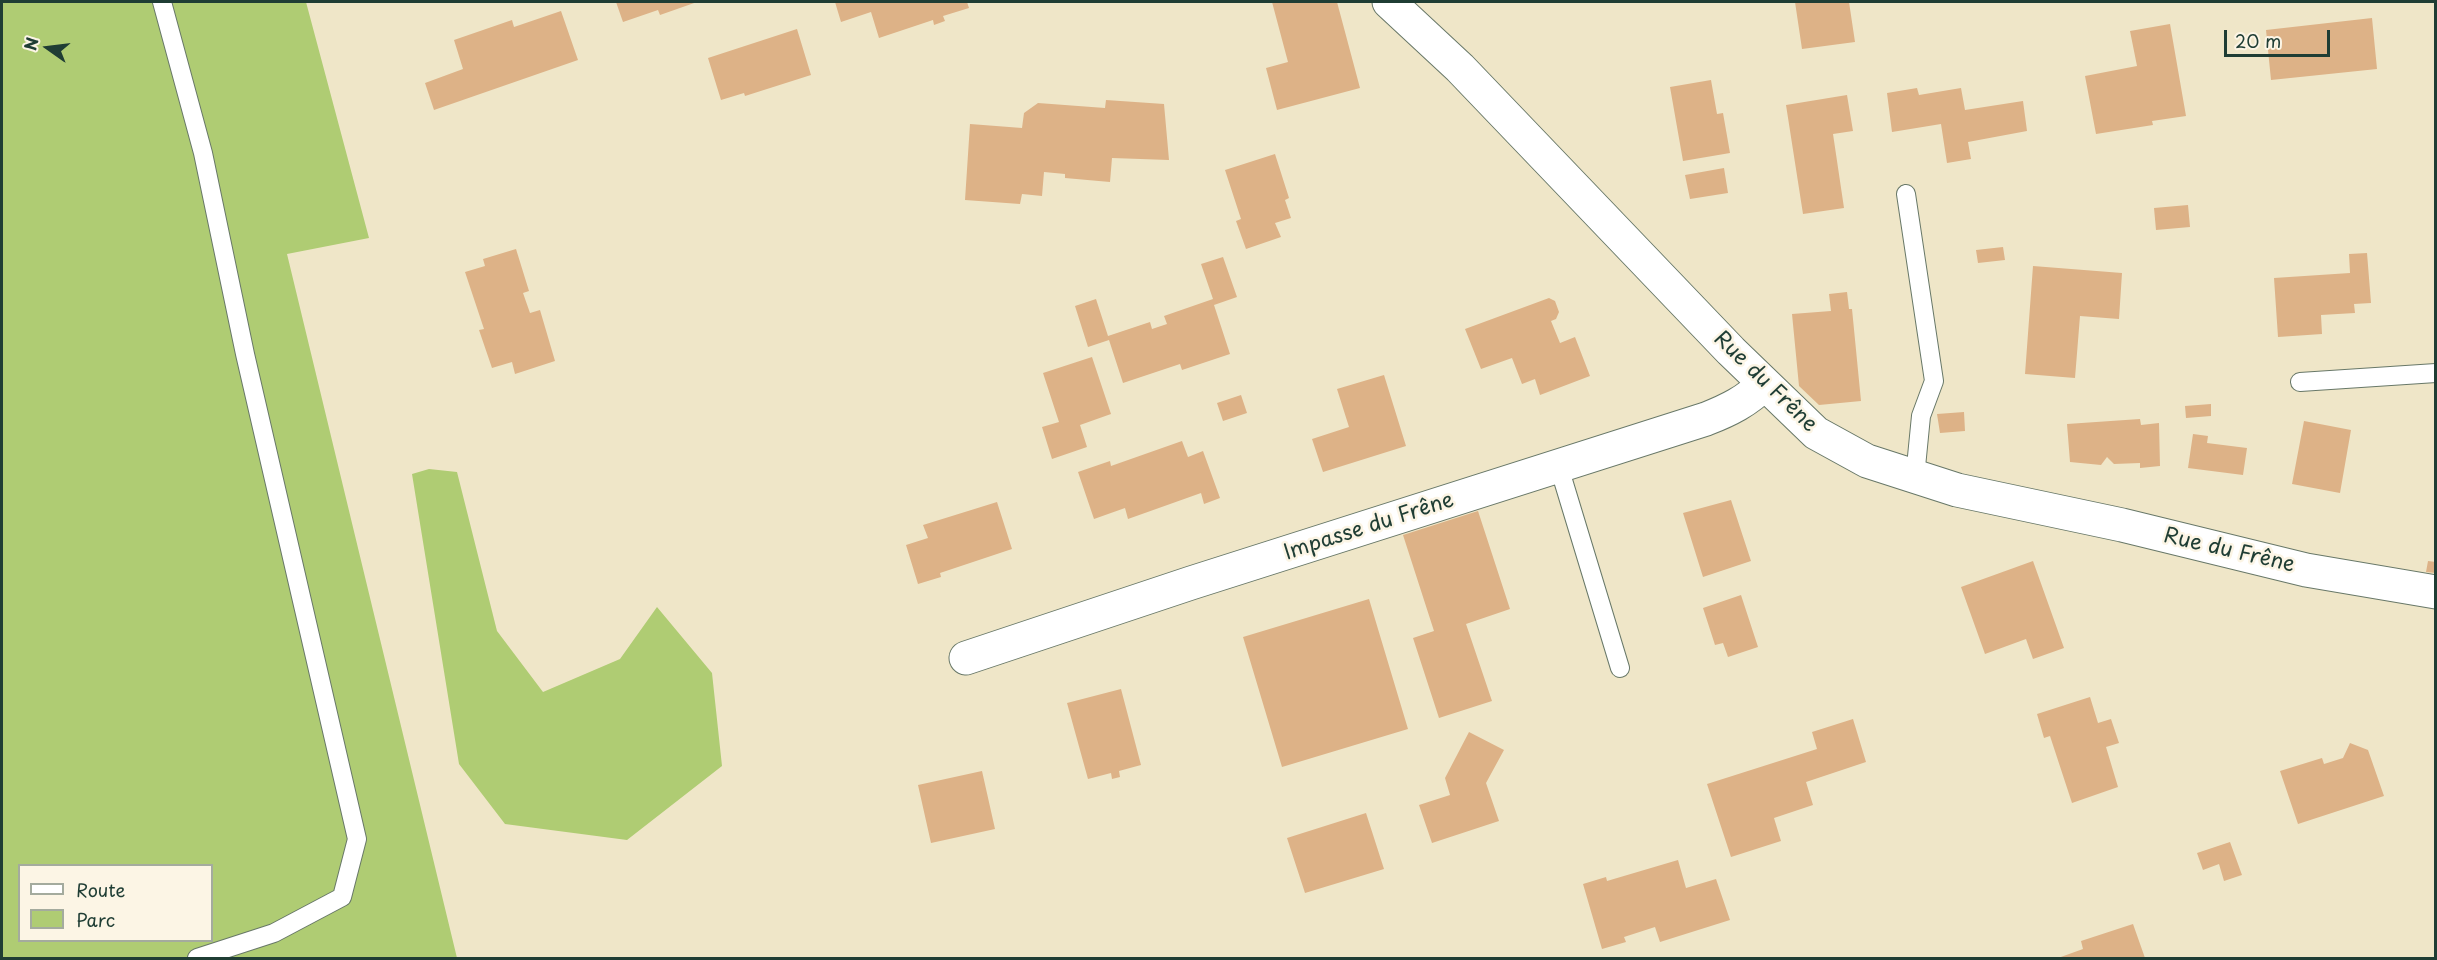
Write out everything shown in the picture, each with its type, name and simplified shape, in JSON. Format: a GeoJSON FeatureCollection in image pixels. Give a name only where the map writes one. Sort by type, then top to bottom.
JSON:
{"type":"FeatureCollection","features":[{"type":"Feature","properties":{"kind":"street","name":"Rue du Frêne"},"geometry":{"type":"LineString","coordinates":[[1389,2],[1460,68],[1764,384],[1816,433],[1867,462],[1957,490],[2122,525],[2306,570],[2436,592]]}},
{"type":"Feature","properties":{"kind":"street","name":"Impasse du Frêne"},"geometry":{"type":"LineString","coordinates":[[966,658],[1191,583],[1706,419],[1752,396],[1764,384]]}},
{"type":"Feature","properties":{"kind":"lane"},"geometry":{"type":"LineString","coordinates":[[162,2],[203,153],[245,354],[357,839],[342,897],[274,933],[197,958]]}},
{"type":"Feature","properties":{"kind":"lane"},"geometry":{"type":"LineString","coordinates":[[1906,194],[1934,381],[1921,416],[1915,477]]}},
{"type":"Feature","properties":{"kind":"lane"},"geometry":{"type":"LineString","coordinates":[[2300,382],[2436,373]]}},
{"type":"Feature","properties":{"kind":"lane"},"geometry":{"type":"LineString","coordinates":[[1559,467],[1620,668]]}},
{"type":"Feature","properties":{"kind":"green space"},"geometry":{"type":"Polygon","coordinates":[[[2,2],[306,2],[369,238],[287,254],[457,958],[2,958],[2,2]]]}},
{"type":"Feature","properties":{"kind":"green space"},"geometry":{"type":"Polygon","coordinates":[[[429,469],[457,472],[497,631],[543,692],[620,659],[657,607],[712,673],[722,766],[627,840],[505,824],[459,764],[412,474],[429,469]]]}},
{"type":"Feature","properties":{"kind":"building"},"geometry":{"type":"Polygon","coordinates":[[[616,2],[697,2],[660,15],[658,10],[623,22],[616,2]]]}},
{"type":"Feature","properties":{"kind":"building"},"geometry":{"type":"Polygon","coordinates":[[[835,2],[967,2],[969,8],[943,16],[945,21],[934,25],[933,20],[879,38],[871,12],[841,22],[835,2]]]}},
{"type":"Feature","properties":{"kind":"building"},"geometry":{"type":"Polygon","coordinates":[[[1272,2],[1337,2],[1360,88],[1277,110],[1266,68],[1288,62],[1272,2]]]}},
{"type":"Feature","properties":{"kind":"building"},"geometry":{"type":"Polygon","coordinates":[[[1795,2],[1849,2],[1855,42],[1802,49],[1795,2]]]}},
{"type":"Feature","properties":{"kind":"building"},"geometry":{"type":"Polygon","coordinates":[[[561,11],[578,60],[434,110],[425,83],[463,69],[454,40],[512,20],[514,27],[561,11]]]}},
{"type":"Feature","properties":{"kind":"building"},"geometry":{"type":"Polygon","coordinates":[[[2372,18],[2377,69],[2271,80],[2266,30],[2372,18]]]}},
{"type":"Feature","properties":{"kind":"building"},"geometry":{"type":"Polygon","coordinates":[[[2170,24],[2186,116],[2152,121],[2153,125],[2096,134],[2085,76],[2137,66],[2130,31],[2170,24]]]}},
{"type":"Feature","properties":{"kind":"building"},"geometry":{"type":"Polygon","coordinates":[[[797,29],[811,75],[745,96],[744,93],[721,100],[708,58],[797,29]]]}},
{"type":"Feature","properties":{"kind":"building"},"geometry":{"type":"Polygon","coordinates":[[[1711,80],[1717,114],[1723,113],[1730,153],[1683,161],[1670,87],[1711,80]]]}},
{"type":"Feature","properties":{"kind":"building"},"geometry":{"type":"Polygon","coordinates":[[[1917,88],[1919,95],[1961,88],[1965,110],[2023,101],[2027,131],[1968,142],[1971,159],[1947,163],[1941,124],[1892,132],[1887,93],[1917,88]]]}},
{"type":"Feature","properties":{"kind":"building"},"geometry":{"type":"Polygon","coordinates":[[[1847,95],[1853,131],[1833,134],[1844,208],[1803,214],[1786,105],[1847,95]]]}},
{"type":"Feature","properties":{"kind":"building"},"geometry":{"type":"Polygon","coordinates":[[[1106,100],[1164,104],[1169,160],[1112,158],[1110,182],[1065,178],[1065,174],[1044,172],[1042,196],[1022,194],[1020,204],[965,200],[970,124],[1022,128],[1024,113],[1038,103],[1105,108],[1106,100]]]}},
{"type":"Feature","properties":{"kind":"building"},"geometry":{"type":"Polygon","coordinates":[[[1275,154],[1289,198],[1285,200],[1291,218],[1275,223],[1281,237],[1246,249],[1236,221],[1241,219],[1225,170],[1275,154]]]}},
{"type":"Feature","properties":{"kind":"building"},"geometry":{"type":"Polygon","coordinates":[[[1724,168],[1728,193],[1690,199],[1685,175],[1724,168]]]}},
{"type":"Feature","properties":{"kind":"building"},"geometry":{"type":"Polygon","coordinates":[[[2188,205],[2190,227],[2156,230],[2154,208],[2188,205]]]}},
{"type":"Feature","properties":{"kind":"building"},"geometry":{"type":"Polygon","coordinates":[[[2003,247],[2005,260],[1978,263],[1976,250],[2003,247]]]}},
{"type":"Feature","properties":{"kind":"building"},"geometry":{"type":"Polygon","coordinates":[[[516,249],[529,291],[523,293],[530,313],[540,310],[555,361],[515,374],[512,362],[492,368],[479,330],[484,329],[465,272],[485,266],[483,259],[516,249]]]}},
{"type":"Feature","properties":{"kind":"building"},"geometry":{"type":"Polygon","coordinates":[[[2367,253],[2371,303],[2354,304],[2355,313],[2321,315],[2322,334],[2278,337],[2274,278],[2350,273],[2349,254],[2367,253]]]}},
{"type":"Feature","properties":{"kind":"building"},"geometry":{"type":"Polygon","coordinates":[[[1223,257],[1237,297],[1214,305],[1230,354],[1182,370],[1180,364],[1123,383],[1109,340],[1088,347],[1075,306],[1096,299],[1108,336],[1150,322],[1152,329],[1167,324],[1164,316],[1213,299],[1201,264],[1223,257]]]}},
{"type":"Feature","properties":{"kind":"building"},"geometry":{"type":"Polygon","coordinates":[[[2033,266],[2122,273],[2119,319],[2080,316],[2075,378],[2025,374],[2033,266]]]}},
{"type":"Feature","properties":{"kind":"building"},"geometry":{"type":"Polygon","coordinates":[[[1847,292],[1849,309],[1852,309],[1861,401],[1819,405],[1799,386],[1792,314],[1831,311],[1829,294],[1847,292]]]}},
{"type":"Feature","properties":{"kind":"building"},"geometry":{"type":"Polygon","coordinates":[[[1549,298],[1555,301],[1559,312],[1556,319],[1551,321],[1560,343],[1575,337],[1590,376],[1540,395],[1535,379],[1522,384],[1512,358],[1481,369],[1465,329],[1549,298]]]}},
{"type":"Feature","properties":{"kind":"building"},"geometry":{"type":"Polygon","coordinates":[[[1092,357],[1111,414],[1080,425],[1087,447],[1052,459],[1042,427],[1059,422],[1043,373],[1092,357]]]}},
{"type":"Feature","properties":{"kind":"building"},"geometry":{"type":"Polygon","coordinates":[[[1384,375],[1406,446],[1323,472],[1312,439],[1349,427],[1337,389],[1384,375]]]}},
{"type":"Feature","properties":{"kind":"building"},"geometry":{"type":"Polygon","coordinates":[[[1241,395],[1247,413],[1223,421],[1217,403],[1241,395]]]}},
{"type":"Feature","properties":{"kind":"building"},"geometry":{"type":"Polygon","coordinates":[[[2211,404],[2211,416],[2186,418],[2185,406],[2211,404]]]}},
{"type":"Feature","properties":{"kind":"building"},"geometry":{"type":"Polygon","coordinates":[[[1964,412],[1965,431],[1940,433],[1937,414],[1964,412]]]}},
{"type":"Feature","properties":{"kind":"building"},"geometry":{"type":"Polygon","coordinates":[[[2140,419],[2141,425],[2159,423],[2160,466],[2140,468],[2140,463],[2114,464],[2107,457],[2101,465],[2070,462],[2067,424],[2140,419]]]}},
{"type":"Feature","properties":{"kind":"building"},"geometry":{"type":"Polygon","coordinates":[[[2304,421],[2351,430],[2340,493],[2292,484],[2304,421]]]}},
{"type":"Feature","properties":{"kind":"building"},"geometry":{"type":"Polygon","coordinates":[[[2193,434],[2208,436],[2207,443],[2247,448],[2243,475],[2188,468],[2193,434]]]}},
{"type":"Feature","properties":{"kind":"building"},"geometry":{"type":"Polygon","coordinates":[[[1182,441],[1188,457],[1203,451],[1220,498],[1204,504],[1201,493],[1128,519],[1125,508],[1094,519],[1078,472],[1110,461],[1111,466],[1182,441]]]}},
{"type":"Feature","properties":{"kind":"building"},"geometry":{"type":"Polygon","coordinates":[[[1731,500],[1751,561],[1703,577],[1683,513],[1731,500]]]}},
{"type":"Feature","properties":{"kind":"building"},"geometry":{"type":"Polygon","coordinates":[[[997,502],[1012,549],[940,573],[941,577],[918,584],[906,545],[928,538],[923,525],[997,502]]]}},
{"type":"Feature","properties":{"kind":"building"},"geometry":{"type":"Polygon","coordinates":[[[1478,511],[1510,609],[1466,624],[1492,701],[1439,718],[1413,638],[1434,631],[1403,535],[1478,511]]]}},
{"type":"Feature","properties":{"kind":"building"},"geometry":{"type":"Polygon","coordinates":[[[2033,561],[2064,648],[2033,659],[2026,639],[1985,654],[1961,587],[2033,561]]]}},
{"type":"Feature","properties":{"kind":"building"},"geometry":{"type":"Polygon","coordinates":[[[2428,561],[2436,562],[2436,573],[2426,572],[2428,561]]]}},
{"type":"Feature","properties":{"kind":"building"},"geometry":{"type":"Polygon","coordinates":[[[1741,595],[1758,647],[1728,657],[1723,643],[1715,645],[1703,608],[1741,595]]]}},
{"type":"Feature","properties":{"kind":"building"},"geometry":{"type":"Polygon","coordinates":[[[1369,599],[1408,729],[1282,767],[1243,637],[1369,599]]]}},
{"type":"Feature","properties":{"kind":"building"},"geometry":{"type":"Polygon","coordinates":[[[1121,689],[1141,765],[1119,771],[1120,777],[1112,779],[1111,773],[1088,779],[1067,703],[1121,689]]]}},
{"type":"Feature","properties":{"kind":"building"},"geometry":{"type":"Polygon","coordinates":[[[2090,697],[2098,723],[2111,719],[2119,743],[2106,747],[2118,787],[2072,803],[2050,736],[2044,738],[2037,714],[2090,697]]]}},
{"type":"Feature","properties":{"kind":"building"},"geometry":{"type":"Polygon","coordinates":[[[1853,719],[1866,762],[1806,782],[1813,805],[1774,818],[1781,841],[1731,857],[1707,784],[1817,749],[1812,732],[1853,719]]]}},
{"type":"Feature","properties":{"kind":"building"},"geometry":{"type":"Polygon","coordinates":[[[1469,732],[1504,750],[1486,783],[1499,821],[1432,843],[1419,805],[1450,795],[1445,778],[1469,732]]]}},
{"type":"Feature","properties":{"kind":"building"},"geometry":{"type":"Polygon","coordinates":[[[2350,743],[2368,750],[2384,796],[2298,824],[2280,771],[2322,758],[2324,764],[2343,758],[2350,743]]]}},
{"type":"Feature","properties":{"kind":"building"},"geometry":{"type":"Polygon","coordinates":[[[982,771],[995,829],[931,843],[918,785],[982,771]]]}},
{"type":"Feature","properties":{"kind":"building"},"geometry":{"type":"Polygon","coordinates":[[[1366,813],[1384,869],[1305,893],[1287,838],[1366,813]]]}},
{"type":"Feature","properties":{"kind":"building"},"geometry":{"type":"Polygon","coordinates":[[[2230,842],[2242,875],[2224,881],[2219,864],[2203,870],[2197,853],[2230,842]]]}},
{"type":"Feature","properties":{"kind":"building"},"geometry":{"type":"Polygon","coordinates":[[[1678,860],[1686,888],[1716,879],[1730,920],[1660,942],[1655,927],[1624,937],[1626,942],[1602,949],[1583,884],[1606,877],[1607,881],[1678,860]]]}},
{"type":"Feature","properties":{"kind":"building"},"geometry":{"type":"Polygon","coordinates":[[[2133,924],[2145,958],[2058,958],[2083,949],[2081,941],[2133,924]]]}}]}
